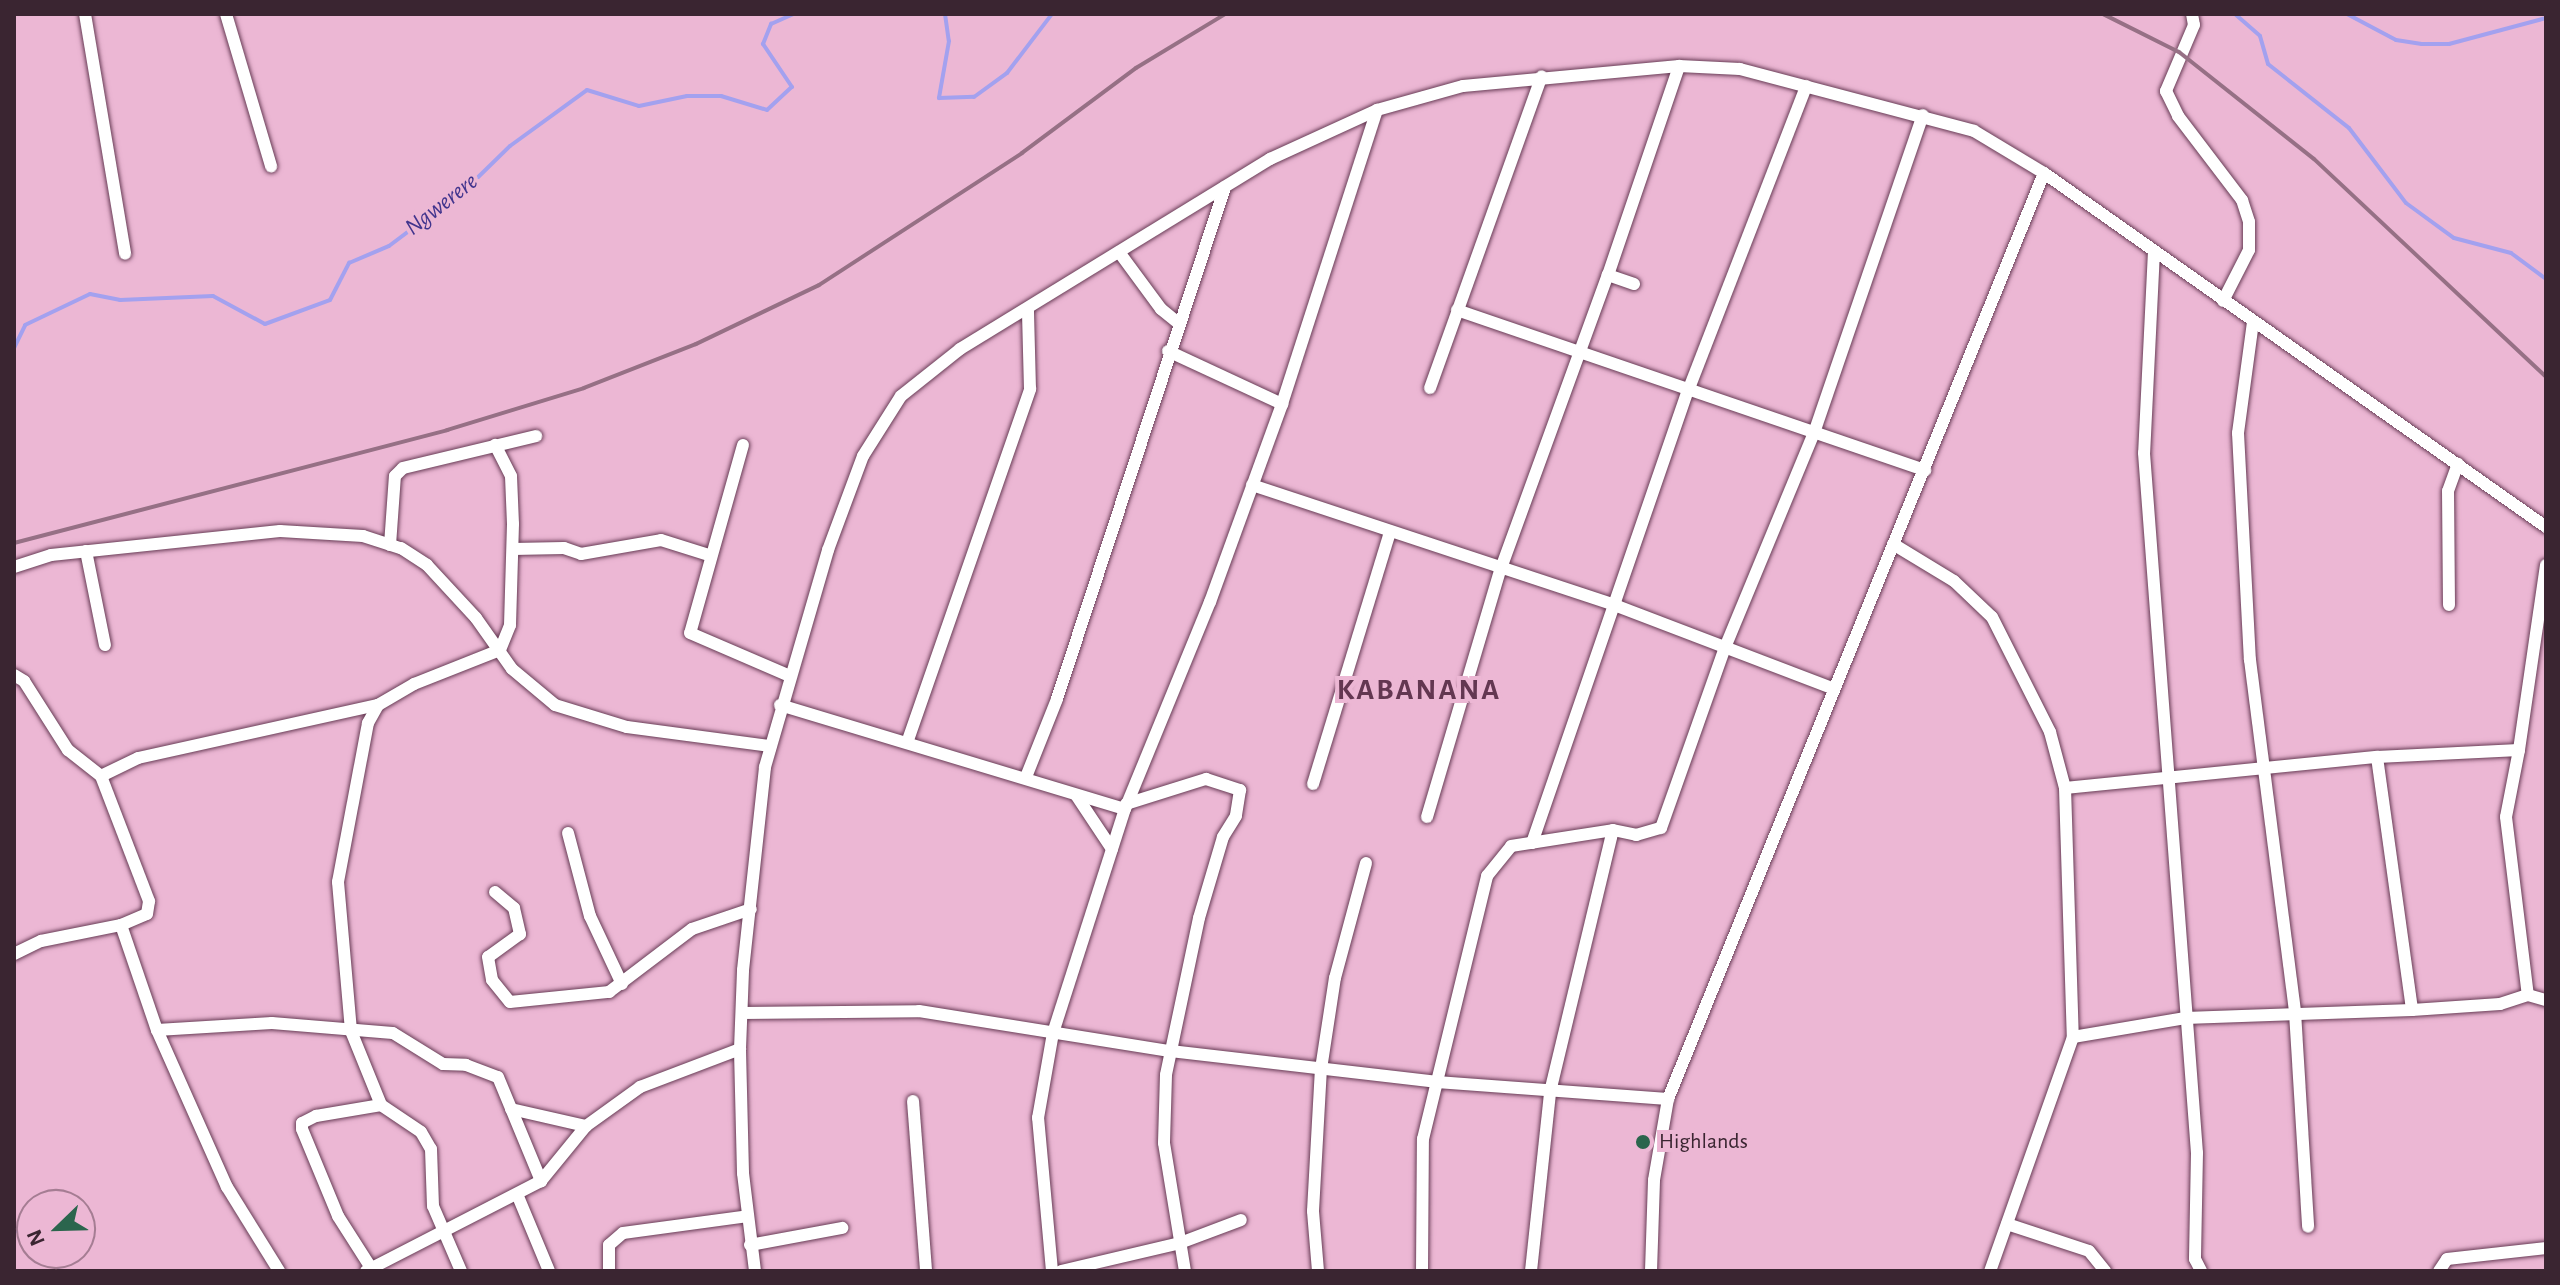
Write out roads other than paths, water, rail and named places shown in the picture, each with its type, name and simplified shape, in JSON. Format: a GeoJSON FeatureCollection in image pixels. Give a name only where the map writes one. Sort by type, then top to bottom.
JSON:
{"type":"FeatureCollection","features":[{"type":"Feature","properties":{"kind":"street"},"geometry":{"type":"LineString","coordinates":[[85,14],[125,254]]}},
{"type":"Feature","properties":{"kind":"street"},"geometry":{"type":"LineString","coordinates":[[226,14],[271,166]]}},
{"type":"Feature","properties":{"kind":"street"},"geometry":{"type":"LineString","coordinates":[[2192,14],[2194,25],[2166,91],[2178,116],[2242,200],[2249,222],[2249,250],[2223,301]]}},
{"type":"Feature","properties":{"kind":"street"},"geometry":{"type":"LineString","coordinates":[[1427,817],[1500,571],[1608,275],[1679,66]]}},
{"type":"Feature","properties":{"kind":"street"},"geometry":{"type":"LineString","coordinates":[[755,1271],[748,1216],[740,1049],[769,746],[851,481],[884,420],[901,396],[960,349],[1028,311],[1270,159],[1377,110],[1463,86],[1542,76],[1679,66],[1740,69],[1923,115],[1974,131],[2044,173],[2546,527]]}},
{"type":"Feature","properties":{"kind":"street"},"geometry":{"type":"LineString","coordinates":[[1430,388],[1542,76]]}},
{"type":"Feature","properties":{"kind":"street"},"geometry":{"type":"LineString","coordinates":[[1532,843],[1617,606],[1688,391],[1806,86]]}},
{"type":"Feature","properties":{"kind":"street"},"geometry":{"type":"LineString","coordinates":[[1052,1271],[1038,1118],[1053,1033],[1126,806],[1210,602],[1282,404],[1377,110]]}},
{"type":"Feature","properties":{"kind":"street"},"geometry":{"type":"LineString","coordinates":[[1422,1271],[1423,1139],[1487,876],[1511,846],[1613,830],[1636,835],[1661,828],[1724,650],[1814,433],[1923,115]]}},
{"type":"Feature","properties":{"kind":"street"},"geometry":{"type":"LineString","coordinates":[[1651,1271],[1654,1180],[1668,1099],[2044,173]]}},
{"type":"Feature","properties":{"kind":"street"},"geometry":{"type":"LineString","coordinates":[[1026,777],[1057,699],[1168,351],[1225,187]]}},
{"type":"Feature","properties":{"kind":"street"},"geometry":{"type":"LineString","coordinates":[[2154,251],[2144,453],[2197,1153],[2195,1259],[2201,1271]]}},
{"type":"Feature","properties":{"kind":"street"},"geometry":{"type":"LineString","coordinates":[[1119,252],[1161,309],[1178,323]]}},
{"type":"Feature","properties":{"kind":"street"},"geometry":{"type":"LineString","coordinates":[[1608,275],[1634,284]]}},
{"type":"Feature","properties":{"kind":"street"},"geometry":{"type":"LineString","coordinates":[[1457,310],[1925,470]]}},
{"type":"Feature","properties":{"kind":"street"},"geometry":{"type":"LineString","coordinates":[[908,740],[1030,389],[1028,311]]}},
{"type":"Feature","properties":{"kind":"street"},"geometry":{"type":"LineString","coordinates":[[2253,322],[2238,433],[2250,660],[2268,768],[2295,1012],[2308,1227]]}},
{"type":"Feature","properties":{"kind":"street"},"geometry":{"type":"LineString","coordinates":[[1168,351],[1282,404]]}},
{"type":"Feature","properties":{"kind":"street"},"geometry":{"type":"LineString","coordinates":[[390,545],[395,476],[403,468],[536,436]]}},
{"type":"Feature","properties":{"kind":"street"},"geometry":{"type":"LineString","coordinates":[[101,776],[138,758],[378,705],[414,684],[500,650],[510,625],[513,549],[511,476],[495,445]]}},
{"type":"Feature","properties":{"kind":"street"},"geometry":{"type":"LineString","coordinates":[[743,445],[732,498],[709,555],[690,633],[790,676]]}},
{"type":"Feature","properties":{"kind":"street"},"geometry":{"type":"LineString","coordinates":[[2449,605],[2448,491],[2458,464]]}},
{"type":"Feature","properties":{"kind":"street"},"geometry":{"type":"LineString","coordinates":[[1252,485],[1500,571],[1617,606],[1724,650],[1834,689]]}},
{"type":"Feature","properties":{"kind":"street"},"geometry":{"type":"LineString","coordinates":[[14,567],[86,551],[280,531],[328,530],[390,545],[427,565],[500,650],[512,669],[555,705],[627,727],[769,746]]}},
{"type":"Feature","properties":{"kind":"street"},"geometry":{"type":"LineString","coordinates":[[1313,784],[1390,532]]}},
{"type":"Feature","properties":{"kind":"street"},"geometry":{"type":"LineString","coordinates":[[513,549],[564,548],[581,554],[661,540],[709,555]]}},
{"type":"Feature","properties":{"kind":"street"},"geometry":{"type":"LineString","coordinates":[[1893,544],[1954,581],[1992,617],[2050,732],[2065,788],[2073,1037],[1990,1271]]}},
{"type":"Feature","properties":{"kind":"street"},"geometry":{"type":"LineString","coordinates":[[86,551],[105,645]]}},
{"type":"Feature","properties":{"kind":"street"},"geometry":{"type":"LineString","coordinates":[[2528,995],[2506,817],[2546,565]]}},
{"type":"Feature","properties":{"kind":"street"},"geometry":{"type":"LineString","coordinates":[[14,675],[24,681],[68,750],[101,776],[149,901],[141,919],[41,941],[14,954]]}},
{"type":"Feature","properties":{"kind":"street"},"geometry":{"type":"LineString","coordinates":[[378,705],[368,723],[338,882],[351,1031],[381,1105],[426,1138],[434,1162],[433,1206],[461,1271]]}},
{"type":"Feature","properties":{"kind":"street"},"geometry":{"type":"LineString","coordinates":[[780,705],[908,740],[1076,795],[1126,806],[1206,779],[1240,790],[1236,816],[1223,837],[1199,918],[1170,1051],[1164,1143],[1185,1271]]}},
{"type":"Feature","properties":{"kind":"street"},"geometry":{"type":"LineString","coordinates":[[2065,788],[2377,757],[2519,750]]}},
{"type":"Feature","properties":{"kind":"street"},"geometry":{"type":"LineString","coordinates":[[2377,757],[2412,1010]]}},
{"type":"Feature","properties":{"kind":"street"},"geometry":{"type":"LineString","coordinates":[[1076,795],[1112,850]]}},
{"type":"Feature","properties":{"kind":"street"},"geometry":{"type":"LineString","coordinates":[[1531,1271],[1550,1092],[1613,830]]}},
{"type":"Feature","properties":{"kind":"street"},"geometry":{"type":"LineString","coordinates":[[568,833],[590,916],[622,984]]}},
{"type":"Feature","properties":{"kind":"street"},"geometry":{"type":"LineString","coordinates":[[1318,1271],[1313,1211],[1321,1069],[1335,978],[1366,863]]}},
{"type":"Feature","properties":{"kind":"street"},"geometry":{"type":"LineString","coordinates":[[495,892],[514,908],[520,934],[488,957],[492,980],[510,1002],[596,996],[622,984],[692,929],[751,909]]}},
{"type":"Feature","properties":{"kind":"street"},"geometry":{"type":"LineString","coordinates":[[121,925],[157,1030],[227,1187],[279,1271]]}},
{"type":"Feature","properties":{"kind":"street"},"geometry":{"type":"LineString","coordinates":[[2073,1037],[2185,1018],[2412,1010],[2500,1004],[2528,995],[2546,1000]]}},
{"type":"Feature","properties":{"kind":"street"},"geometry":{"type":"LineString","coordinates":[[742,1013],[919,1011],[1170,1051],[1321,1069],[1550,1092],[1668,1099]]}},
{"type":"Feature","properties":{"kind":"street"},"geometry":{"type":"LineString","coordinates":[[157,1030],[272,1023],[393,1033],[443,1064],[493,1073],[541,1181]]}},
{"type":"Feature","properties":{"kind":"street"},"geometry":{"type":"LineString","coordinates":[[381,1105],[316,1116],[302,1123],[338,1216],[370,1270],[541,1181],[586,1126],[640,1087],[740,1049]]}},
{"type":"Feature","properties":{"kind":"street"},"geometry":{"type":"LineString","coordinates":[[913,1101],[926,1271]]}},
{"type":"Feature","properties":{"kind":"street"},"geometry":{"type":"LineString","coordinates":[[511,1109],[586,1126]]}},
{"type":"Feature","properties":{"kind":"street"},"geometry":{"type":"LineString","coordinates":[[517,1194],[549,1271]]}},
{"type":"Feature","properties":{"kind":"street"},"geometry":{"type":"LineString","coordinates":[[609,1271],[609,1245],[623,1233],[748,1216]]}},
{"type":"Feature","properties":{"kind":"street"},"geometry":{"type":"LineString","coordinates":[[1061,1271],[1180,1243],[1241,1220]]}},
{"type":"Feature","properties":{"kind":"street"},"geometry":{"type":"LineString","coordinates":[[2007,1224],[2089,1251],[2105,1271]]}},
{"type":"Feature","properties":{"kind":"street"},"geometry":{"type":"LineString","coordinates":[[750,1245],[842,1228]]}},
{"type":"Feature","properties":{"kind":"street"},"geometry":{"type":"LineString","coordinates":[[2439,1271],[2447,1259],[2546,1248]]}},
{"type":"Feature","properties":{"kind":"waterway","name":"Ngwerere"},"geometry":{"type":"LineString","coordinates":[[14,348],[25,325],[90,294],[120,300],[213,296],[265,324],[330,300],[349,263],[389,246],[469,186],[510,146],[587,90],[639,106],[687,96],[721,96],[767,110],[792,87],[763,44],[771,24],[793,14]]}},
{"type":"Feature","properties":{"kind":"waterway","name":"Ngwerere"},"geometry":{"type":"LineString","coordinates":[[945,14],[949,41],[939,98],[974,97],[1007,73],[1052,14]]}},
{"type":"Feature","properties":{"kind":"waterway"},"geometry":{"type":"LineString","coordinates":[[2235,14],[2260,36],[2268,64],[2349,128],[2406,203],[2454,238],[2511,253],[2546,279]]}},
{"type":"Feature","properties":{"kind":"waterway"},"geometry":{"type":"LineString","coordinates":[[2347,14],[2396,40],[2422,44],[2449,44],[2546,18]]}},
{"type":"Feature","properties":{"kind":"railway"},"geometry":{"type":"LineString","coordinates":[[14,543],[447,430],[584,388],[696,344],[819,285],[1022,153],[1136,68],[1225,14]]}},
{"type":"Feature","properties":{"kind":"railway"},"geometry":{"type":"LineString","coordinates":[[2103,14],[2179,52],[2314,159],[2546,377]]}},
{"type":"Feature","properties":{"kind":"place","name":"Highlands"},"geometry":{"type":"Point","coordinates":[1643,1142]}},
{"type":"Feature","properties":{"kind":"district","name":"KABANANA"},"geometry":{"type":"Point","coordinates":[1419,690]}}]}
